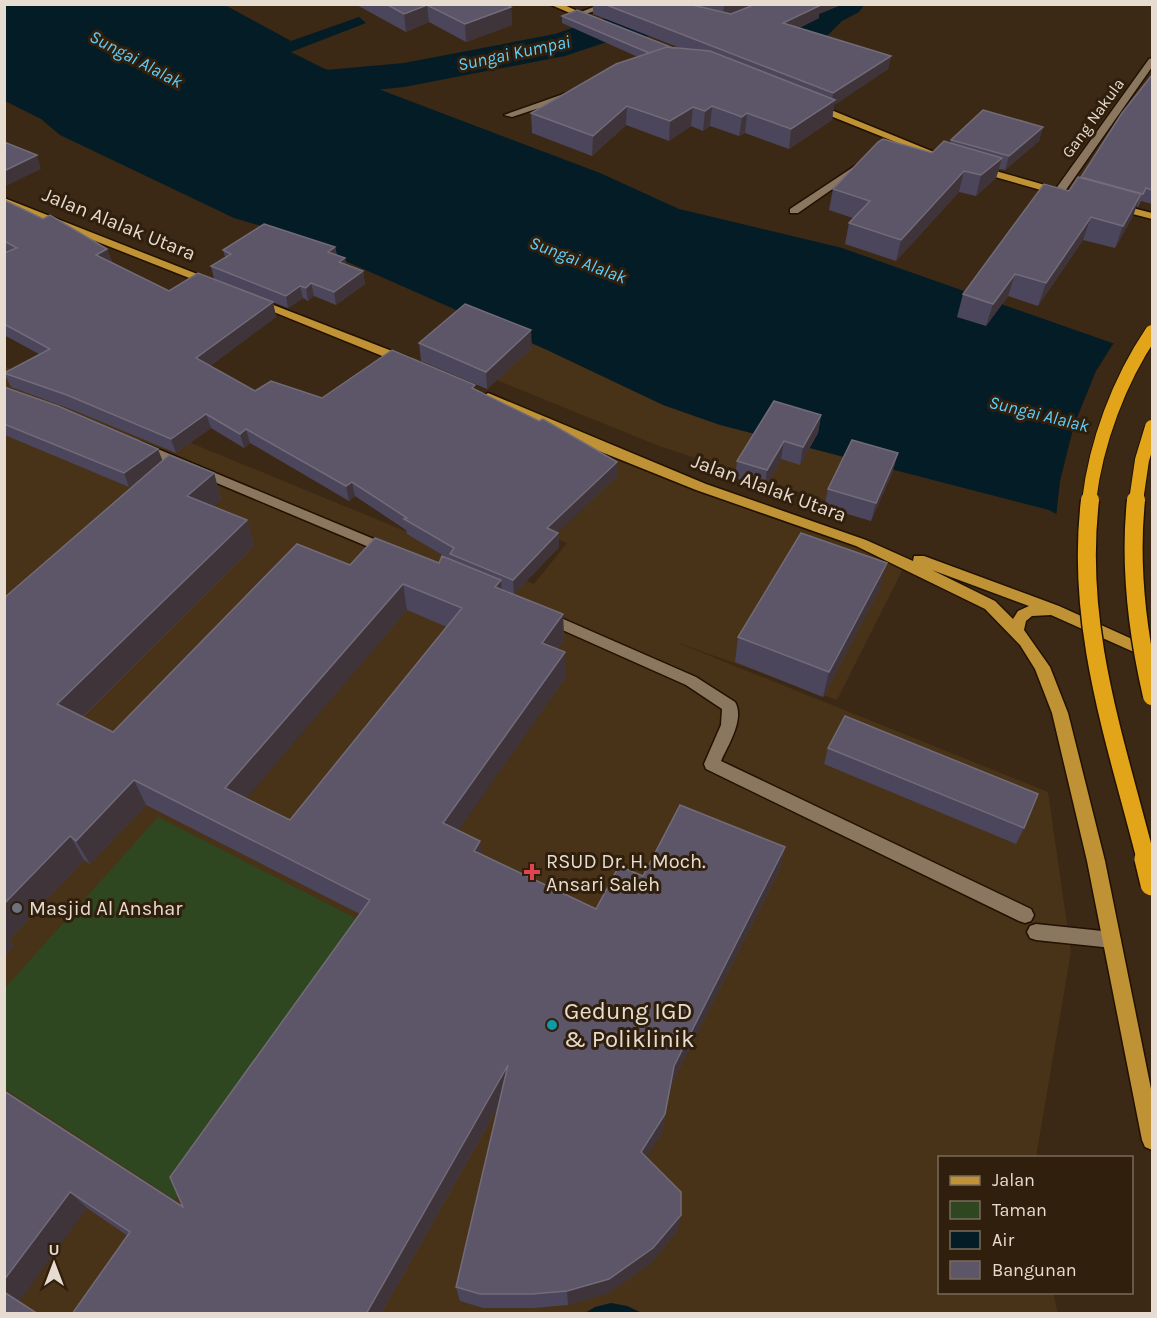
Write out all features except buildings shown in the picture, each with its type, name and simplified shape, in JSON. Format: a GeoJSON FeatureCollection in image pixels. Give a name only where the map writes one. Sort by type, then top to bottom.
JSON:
{"type":"FeatureCollection","features":[{"type":"Feature","properties":{"kind":"highway"},"geometry":{"type":"LineString","coordinates":[[1152,332],[1131,368],[1109,414],[1096,454],[1087,508],[1085,560],[1087,610],[1096,669],[1152,884]]}},
{"type":"Feature","properties":{"kind":"highway"},"geometry":{"type":"LineString","coordinates":[[1152,427],[1139,476],[1133,522],[1132,562],[1137,616],[1152,696]]}},
{"type":"Feature","properties":{"kind":"main road"},"geometry":{"type":"LineString","coordinates":[[553,4],[598,21]]}},
{"type":"Feature","properties":{"kind":"main road"},"geometry":{"type":"LineString","coordinates":[[808,104],[952,161]]}},
{"type":"Feature","properties":{"kind":"main road"},"geometry":{"type":"LineString","coordinates":[[962,164],[1070,195]]}},
{"type":"Feature","properties":{"kind":"main road","name":"Jalan Alalak Utara"},"geometry":{"type":"LineString","coordinates":[[4,201],[222,288]]}},
{"type":"Feature","properties":{"kind":"main road"},"geometry":{"type":"LineString","coordinates":[[1105,204],[1152,216]]}},
{"type":"Feature","properties":{"kind":"main road"},"geometry":{"type":"LineString","coordinates":[[244,297],[419,366]]}},
{"type":"Feature","properties":{"kind":"main road","name":"Jalan Alalak Utara"},"geometry":{"type":"LineString","coordinates":[[473,390],[594,444],[701,487],[861,543],[969,593],[990,605],[1016,631],[1042,667],[1060,713],[1096,861],[1152,1140]]}},
{"type":"Feature","properties":{"kind":"main road"},"geometry":{"type":"LineString","coordinates":[[861,543],[929,564],[1054,610],[1152,654]]}},
{"type":"Feature","properties":{"kind":"main road"},"geometry":{"type":"LineString","coordinates":[[1016,631],[1018,620],[1031,610],[1054,610]]}},
{"type":"Feature","properties":{"kind":"street"},"geometry":{"type":"LineString","coordinates":[[580,14],[611,4]]}},
{"type":"Feature","properties":{"kind":"street","name":"Gang Nakula"},"geometry":{"type":"LineString","coordinates":[[1059,192],[1152,61]]}},
{"type":"Feature","properties":{"kind":"street"},"geometry":{"type":"LineString","coordinates":[[509,115],[587,88]]}},
{"type":"Feature","properties":{"kind":"street"},"geometry":{"type":"LineString","coordinates":[[794,211],[882,152],[904,143]]}},
{"type":"Feature","properties":{"kind":"street"},"geometry":{"type":"LineString","coordinates":[[123,439],[399,554]]}},
{"type":"Feature","properties":{"kind":"street"},"geometry":{"type":"LineString","coordinates":[[531,610],[691,681],[730,706],[729,725],[712,764],[1025,915]]}},
{"type":"Feature","properties":{"kind":"street"},"geometry":{"type":"LineString","coordinates":[[1036,932],[1112,940]]}},
{"type":"Feature","properties":{"kind":"shaded area"},"geometry":{"type":"Polygon","coordinates":[[[546,325],[897,450],[866,514],[659,446],[489,377],[546,325]]]}},
{"type":"Feature","properties":{"kind":"shaded area","name":"RSUD Dr. H. Moch. Ansari Saleh"},"geometry":{"type":"Polygon","coordinates":[[[4,366],[534,584],[567,543],[516,522],[597,448],[883,549],[904,567],[837,700],[673,641],[1048,792],[1071,952],[1036,1156],[938,1156],[938,1294],[1053,1294],[1058,1313],[5,1313],[4,366]]]}},
{"type":"Feature","properties":{"kind":"green space"},"geometry":{"type":"Polygon","coordinates":[[[158,817],[369,925],[175,1200],[5,1089],[5,988],[158,817]]]}},
{"type":"Feature","properties":{"kind":"water","name":"Sungai Alalak"},"geometry":{"type":"Polygon","coordinates":[[[4,5],[225,5],[291,41],[359,17],[366,23],[291,52],[323,68],[600,173],[679,209],[842,248],[1152,357],[1152,566],[1049,510],[720,425],[663,405],[547,350],[275,230],[234,218],[60,135],[41,119],[5,101],[4,5]]]}},
{"type":"Feature","properties":{"kind":"water"},"geometry":{"type":"Polygon","coordinates":[[[611,1303],[627,1306],[642,1313],[585,1313],[595,1307],[611,1303]]]}},
{"type":"Feature","properties":{"kind":"pier"},"geometry":{"type":"Polygon","coordinates":[[[1115,341],[1152,354],[1152,569],[1056,517],[1060,481],[1074,425],[1096,371],[1115,341]]]}},
{"type":"Feature","properties":{"kind":"waterway","name":"Sungai Kumpai"},"geometry":{"type":"LineString","coordinates":[[259,89],[404,75],[565,44],[596,32],[650,24],[687,15],[802,39],[828,13],[846,4]]}},
{"type":"Feature","properties":{"kind":"place","name":"RSUD Dr. H. Moch. Ansari Saleh"},"geometry":{"type":"Point","coordinates":[532,872]}},
{"type":"Feature","properties":{"kind":"place","name":"Masjid Al Anshar"},"geometry":{"type":"Point","coordinates":[17,908]}},
{"type":"Feature","properties":{"kind":"place","name":"Gedung IGD & Poliklinik"},"geometry":{"type":"Point","coordinates":[552,1025]}}]}
